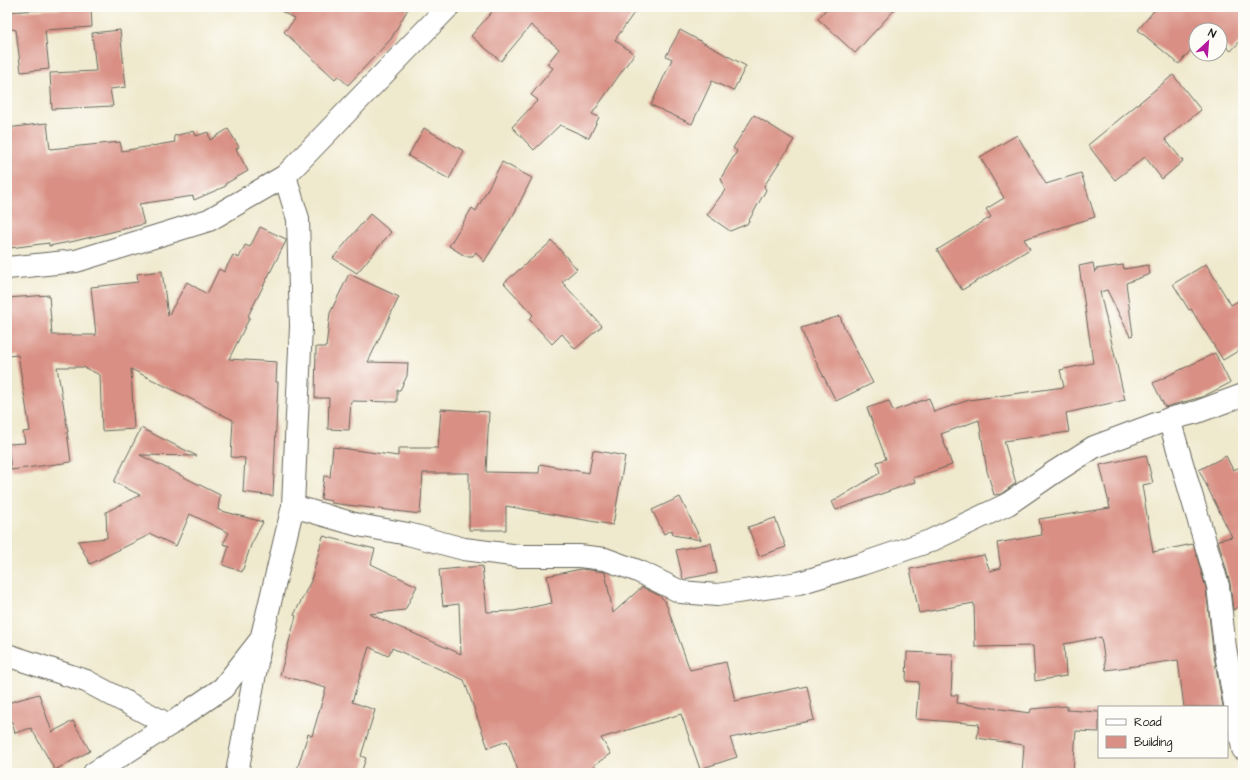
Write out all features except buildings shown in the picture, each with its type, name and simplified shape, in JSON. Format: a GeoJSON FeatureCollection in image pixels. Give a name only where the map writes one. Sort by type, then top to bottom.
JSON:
{"type":"FeatureCollection","features":[{"type":"Feature","properties":{"kind":"street"},"geometry":{"type":"LineString","coordinates":[[7,268],[76,261],[209,220],[285,176],[448,7]]}},
{"type":"Feature","properties":{"kind":"street"},"geometry":{"type":"LineString","coordinates":[[237,773],[261,640],[293,506],[301,326],[298,219],[285,176]]}},
{"type":"Feature","properties":{"kind":"street"},"geometry":{"type":"LineString","coordinates":[[293,506],[358,525],[408,534],[464,549],[520,556],[579,556],[605,559],[638,571],[681,592],[717,595],[799,583],[930,541],[1008,504],[1094,447],[1169,419],[1197,412],[1243,395]]}},
{"type":"Feature","properties":{"kind":"street"},"geometry":{"type":"LineString","coordinates":[[1169,419],[1218,586],[1225,648],[1243,748]]}},
{"type":"Feature","properties":{"kind":"street"},"geometry":{"type":"LineString","coordinates":[[94,773],[223,688],[261,640]]}},
{"type":"Feature","properties":{"kind":"street"},"geometry":{"type":"LineString","coordinates":[[7,655],[86,681],[169,725]]}}]}
